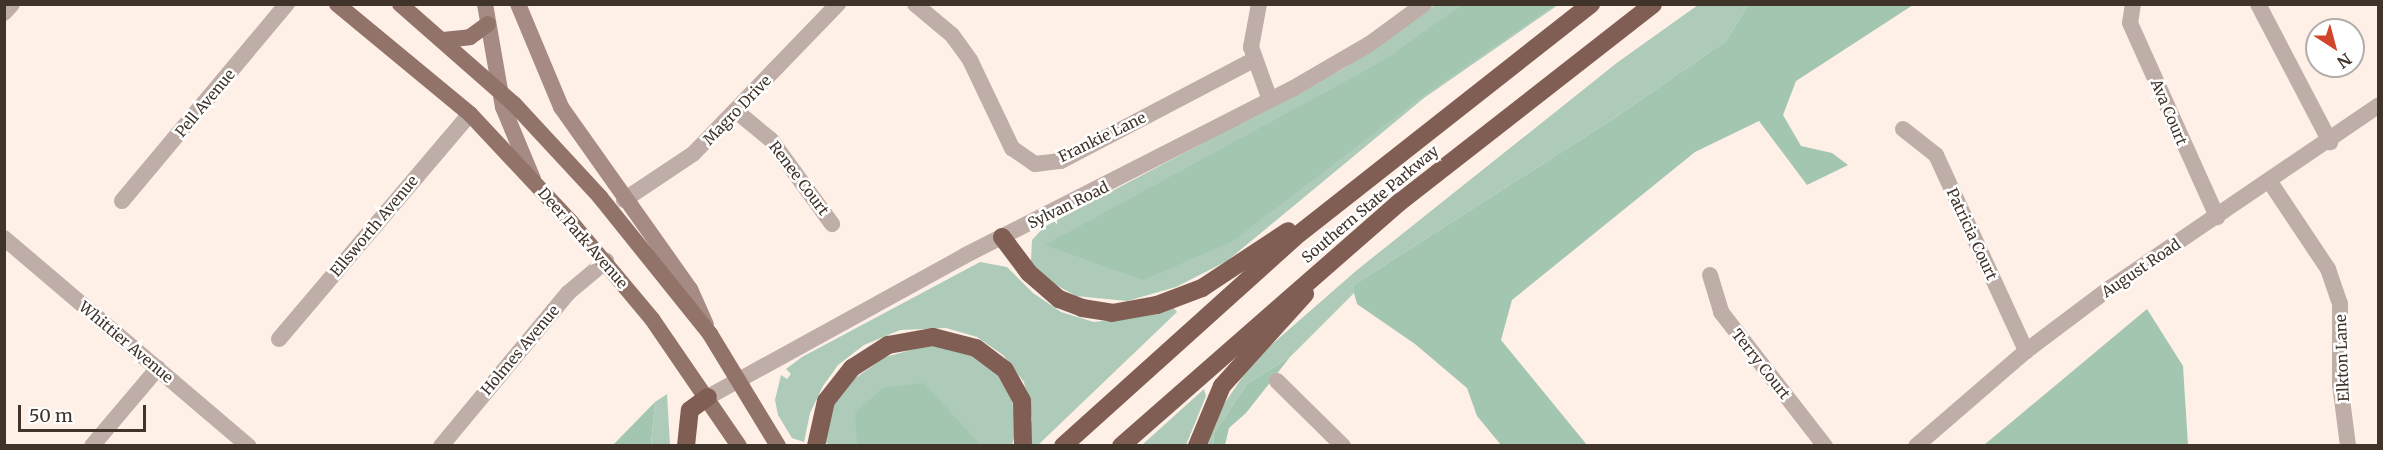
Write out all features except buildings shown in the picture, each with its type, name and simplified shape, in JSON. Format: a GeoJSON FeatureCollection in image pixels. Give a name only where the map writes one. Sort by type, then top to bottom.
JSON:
{"type":"FeatureCollection","features":[{"type":"Feature","properties":{"kind":"highway","name":"Southern State Parkway"},"geometry":{"type":"LineString","coordinates":[[1063,446],[1203,317],[1344,198],[1591,4]]}},
{"type":"Feature","properties":{"kind":"highway","name":"Southern State Parkway"},"geometry":{"type":"LineString","coordinates":[[1121,446],[1348,245],[1501,119],[1653,4]]}},
{"type":"Feature","properties":{"kind":"highway"},"geometry":{"type":"LineString","coordinates":[[1002,237],[1029,273],[1059,299],[1090,310],[1127,312],[1170,301],[1202,288],[1344,198]]}},
{"type":"Feature","properties":{"kind":"highway"},"geometry":{"type":"LineString","coordinates":[[1197,446],[1209,410],[1231,374],[1348,245]]}},
{"type":"Feature","properties":{"kind":"highway"},"geometry":{"type":"LineString","coordinates":[[816,446],[826,401],[852,368],[888,345],[933,337],[976,348],[1005,370],[1022,401],[1023,446]]}},
{"type":"Feature","properties":{"kind":"highway"},"geometry":{"type":"LineString","coordinates":[[686,446],[690,410],[708,397]]}},
{"type":"Feature","properties":{"kind":"main road"},"geometry":{"type":"LineString","coordinates":[[337,4],[470,114],[537,185]]}},
{"type":"Feature","properties":{"kind":"main road"},"geometry":{"type":"LineString","coordinates":[[400,4],[499,90],[600,197],[710,334],[739,377],[778,446]]}},
{"type":"Feature","properties":{"kind":"main road","name":"Deer Park Avenue"},"geometry":{"type":"LineString","coordinates":[[485,4],[499,90],[514,138],[537,185],[606,261],[708,397],[739,446]]}},
{"type":"Feature","properties":{"kind":"main road"},"geometry":{"type":"LineString","coordinates":[[518,4],[552,90],[624,200],[690,289],[710,334]]}},
{"type":"Feature","properties":{"kind":"main road"},"geometry":{"type":"LineString","coordinates":[[443,40],[470,37],[488,24]]}},
{"type":"Feature","properties":{"kind":"street"},"geometry":{"type":"LineString","coordinates":[[4,13],[12,4]]}},
{"type":"Feature","properties":{"kind":"street","name":"Pell Avenue"},"geometry":{"type":"LineString","coordinates":[[122,201],[287,4]]}},
{"type":"Feature","properties":{"kind":"street","name":"Magro Drive"},"geometry":{"type":"LineString","coordinates":[[624,200],[693,154],[838,4]]}},
{"type":"Feature","properties":{"kind":"street","name":"Frankie Lane"},"geometry":{"type":"LineString","coordinates":[[915,4],[952,35],[970,60],[1012,148],[1035,164],[1060,161],[1253,60]]}},
{"type":"Feature","properties":{"kind":"street"},"geometry":{"type":"LineString","coordinates":[[1259,4],[1252,35],[1253,60],[1270,100]]}},
{"type":"Feature","properties":{"kind":"street","name":"Sylvan Road"},"geometry":{"type":"LineString","coordinates":[[708,397],[739,377],[1002,237],[1270,100],[1371,43],[1424,4]]}},
{"type":"Feature","properties":{"kind":"street","name":"Ava Court"},"geometry":{"type":"LineString","coordinates":[[2133,4],[2130,23],[2217,217]]}},
{"type":"Feature","properties":{"kind":"street"},"geometry":{"type":"LineString","coordinates":[[2258,4],[2330,142]]}},
{"type":"Feature","properties":{"kind":"street","name":"August Road"},"geometry":{"type":"LineString","coordinates":[[1916,446],[2026,351],[2110,288],[2330,142],[2379,106]]}},
{"type":"Feature","properties":{"kind":"street","name":"Renee Court"},"geometry":{"type":"LineString","coordinates":[[736,111],[771,140],[832,224]]}},
{"type":"Feature","properties":{"kind":"street","name":"Ellsworth Avenue"},"geometry":{"type":"LineString","coordinates":[[279,339],[470,114]]}},
{"type":"Feature","properties":{"kind":"street","name":"Patricia Court"},"geometry":{"type":"LineString","coordinates":[[1903,129],[1936,155],[2026,351]]}},
{"type":"Feature","properties":{"kind":"street","name":"Elkton Lane"},"geometry":{"type":"LineString","coordinates":[[2270,182],[2328,269],[2340,304],[2340,384],[2348,446]]}},
{"type":"Feature","properties":{"kind":"street","name":"Whittier Avenue"},"geometry":{"type":"LineString","coordinates":[[7,246],[158,368],[248,446]]}},
{"type":"Feature","properties":{"kind":"street","name":"Holmes Avenue"},"geometry":{"type":"LineString","coordinates":[[441,446],[568,293],[606,261]]}},
{"type":"Feature","properties":{"kind":"street","name":"Terry Court"},"geometry":{"type":"LineString","coordinates":[[1710,276],[1721,312],[1824,446]]}},
{"type":"Feature","properties":{"kind":"street"},"geometry":{"type":"LineString","coordinates":[[92,446],[158,368]]}},
{"type":"Feature","properties":{"kind":"street"},"geometry":{"type":"LineString","coordinates":[[1277,381],[1343,446]]}},
{"type":"Feature","properties":{"kind":"green space"},"geometry":{"type":"Polygon","coordinates":[[[1435,5],[1558,5],[1424,98],[1227,261],[1176,287],[1127,301],[1076,296],[1047,280],[1031,261],[1032,240],[1044,227],[1343,69],[1435,5]]]}},
{"type":"Feature","properties":{"kind":"green space"},"geometry":{"type":"Polygon","coordinates":[[[1462,5],[1554,5],[1424,95],[1233,241],[1143,280],[1045,245],[1381,62],[1462,5]]]}},
{"type":"Feature","properties":{"kind":"green space"},"geometry":{"type":"Polygon","coordinates":[[[1698,5],[1748,5],[1726,41],[1616,117],[1352,286],[1354,293],[1290,357],[1247,384],[1214,433],[1213,445],[1202,446],[1209,426],[1254,360],[1357,270],[1618,62],[1698,5]]]}},
{"type":"Feature","properties":{"kind":"green space"},"geometry":{"type":"Polygon","coordinates":[[[1748,5],[1913,5],[1796,81],[1783,115],[1801,146],[1832,153],[1848,165],[1807,185],[1759,121],[1695,152],[1512,300],[1501,340],[1587,445],[1501,445],[1477,416],[1467,388],[1415,344],[1357,304],[1352,286],[1616,117],[1726,41],[1748,5]]]}},
{"type":"Feature","properties":{"kind":"green space"},"geometry":{"type":"Polygon","coordinates":[[[980,262],[1007,267],[1033,293],[1061,312],[1094,322],[1134,317],[1172,306],[1177,312],[1038,445],[1027,445],[1032,419],[1024,382],[1003,355],[977,337],[946,328],[900,330],[864,345],[838,365],[823,386],[810,413],[804,442],[792,438],[778,415],[775,400],[781,375],[787,379],[791,374],[786,369],[802,357],[980,262]]]}},
{"type":"Feature","properties":{"kind":"green space"},"geometry":{"type":"Polygon","coordinates":[[[2147,309],[2183,366],[2188,445],[1984,445],[2147,309]]]}},
{"type":"Feature","properties":{"kind":"green space"},"geometry":{"type":"Polygon","coordinates":[[[934,344],[972,356],[996,373],[1012,400],[1017,426],[1012,445],[831,446],[825,442],[830,410],[854,379],[885,357],[934,344]]]}},
{"type":"Feature","properties":{"kind":"green space"},"geometry":{"type":"Polygon","coordinates":[[[1290,357],[1246,413],[1229,428],[1225,445],[1213,446],[1214,433],[1247,384],[1290,357]]]}},
{"type":"Feature","properties":{"kind":"green space"},"geometry":{"type":"Polygon","coordinates":[[[924,383],[980,445],[857,445],[855,413],[883,388],[924,383]]]}},
{"type":"Feature","properties":{"kind":"green space"},"geometry":{"type":"Polygon","coordinates":[[[1204,389],[1206,396],[1186,445],[1142,445],[1204,389]]]}},
{"type":"Feature","properties":{"kind":"green space"},"geometry":{"type":"Polygon","coordinates":[[[667,394],[670,445],[651,446],[655,402],[667,394]]]}},
{"type":"Feature","properties":{"kind":"green space"},"geometry":{"type":"Polygon","coordinates":[[[655,402],[651,445],[613,445],[655,402]]]}}]}
